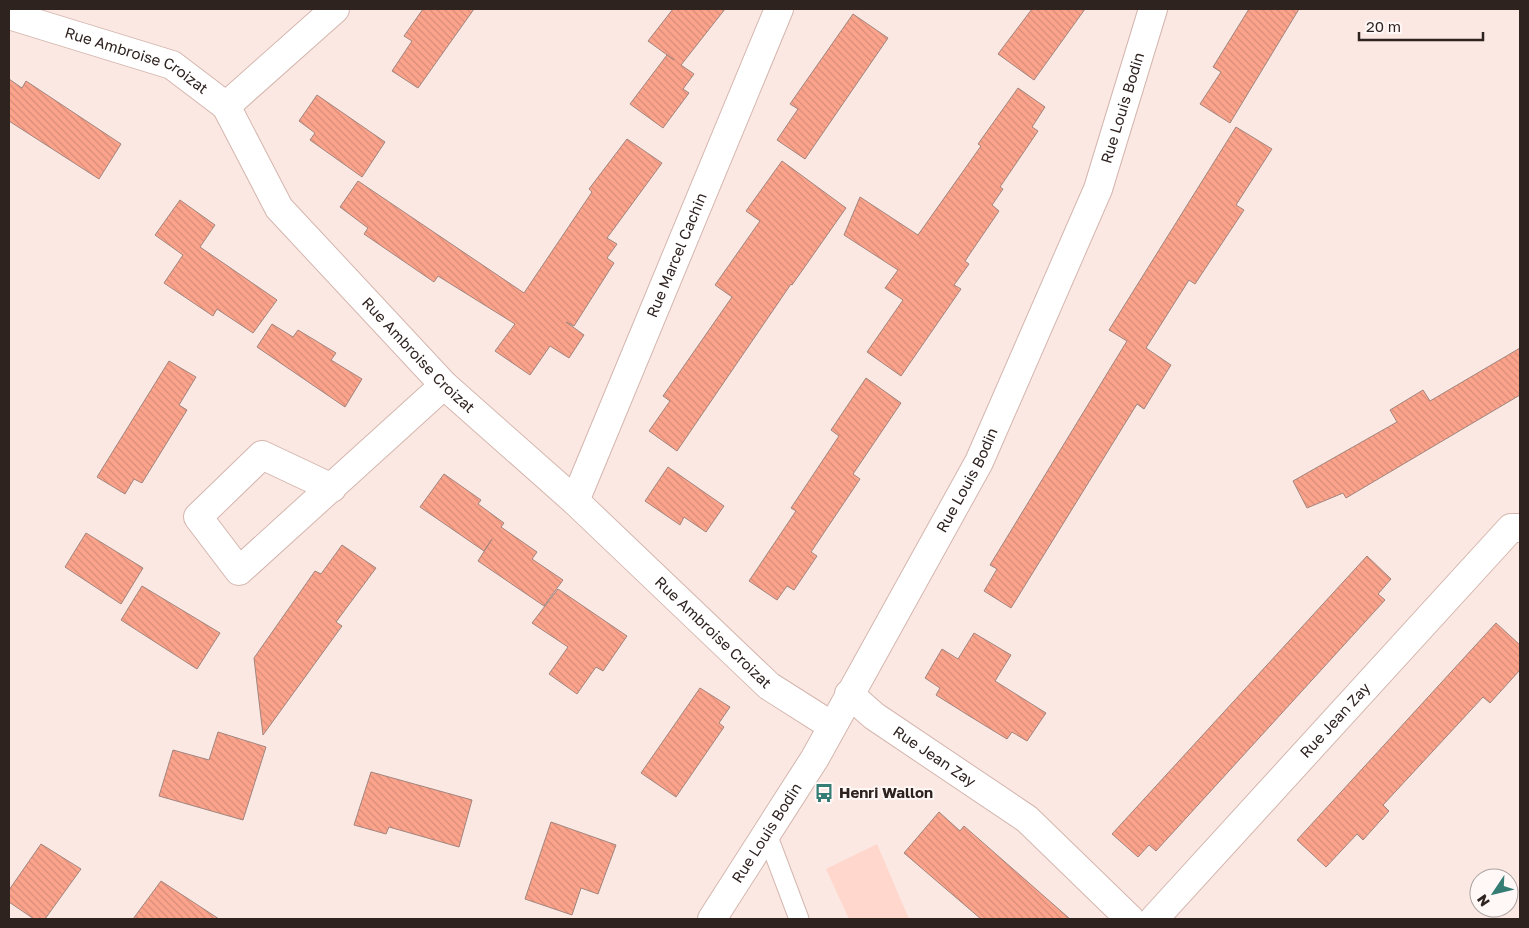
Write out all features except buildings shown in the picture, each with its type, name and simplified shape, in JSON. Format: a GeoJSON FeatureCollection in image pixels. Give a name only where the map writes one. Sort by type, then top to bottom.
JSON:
{"type":"FeatureCollection","features":[{"type":"Feature","properties":{"kind":"street"},"geometry":{"type":"LineString","coordinates":[[226,106],[334,9]]}},
{"type":"Feature","properties":{"kind":"street","name":"Rue Marcel Cachin"},"geometry":{"type":"LineString","coordinates":[[575,501],[779,9]]}},
{"type":"Feature","properties":{"kind":"street","name":"Rue Louis Bodin"},"geometry":{"type":"LineString","coordinates":[[712,919],[815,758],[979,462],[1098,189],[1153,9]]}},
{"type":"Feature","properties":{"kind":"street","name":"Rue Ambroise Croizat"},"geometry":{"type":"LineString","coordinates":[[9,15],[172,65],[226,106],[279,208],[444,385],[575,501],[769,686],[832,726]]}},
{"type":"Feature","properties":{"kind":"street"},"geometry":{"type":"LineString","coordinates":[[332,488],[262,455],[198,517],[239,571],[332,488],[444,385]]}},
{"type":"Feature","properties":{"kind":"street","name":"Rue Jean Zay"},"geometry":{"type":"LineString","coordinates":[[1154,919],[1511,528],[1520,528]]}},
{"type":"Feature","properties":{"kind":"street","name":"Rue Jean Zay"},"geometry":{"type":"LineString","coordinates":[[849,694],[874,716],[1026,819],[1130,919]]}},
{"type":"Feature","properties":{"kind":"lane"},"geometry":{"type":"LineString","coordinates":[[768,834],[799,919]]}},
{"type":"Feature","properties":{"kind":"shaded area"},"geometry":{"type":"Polygon","coordinates":[[[877,844],[909,919],[849,919],[826,869],[877,844]]]}},
{"type":"Feature","properties":{"kind":"place","name":"Henri Wallon"},"geometry":{"type":"Point","coordinates":[824,793]}}]}
